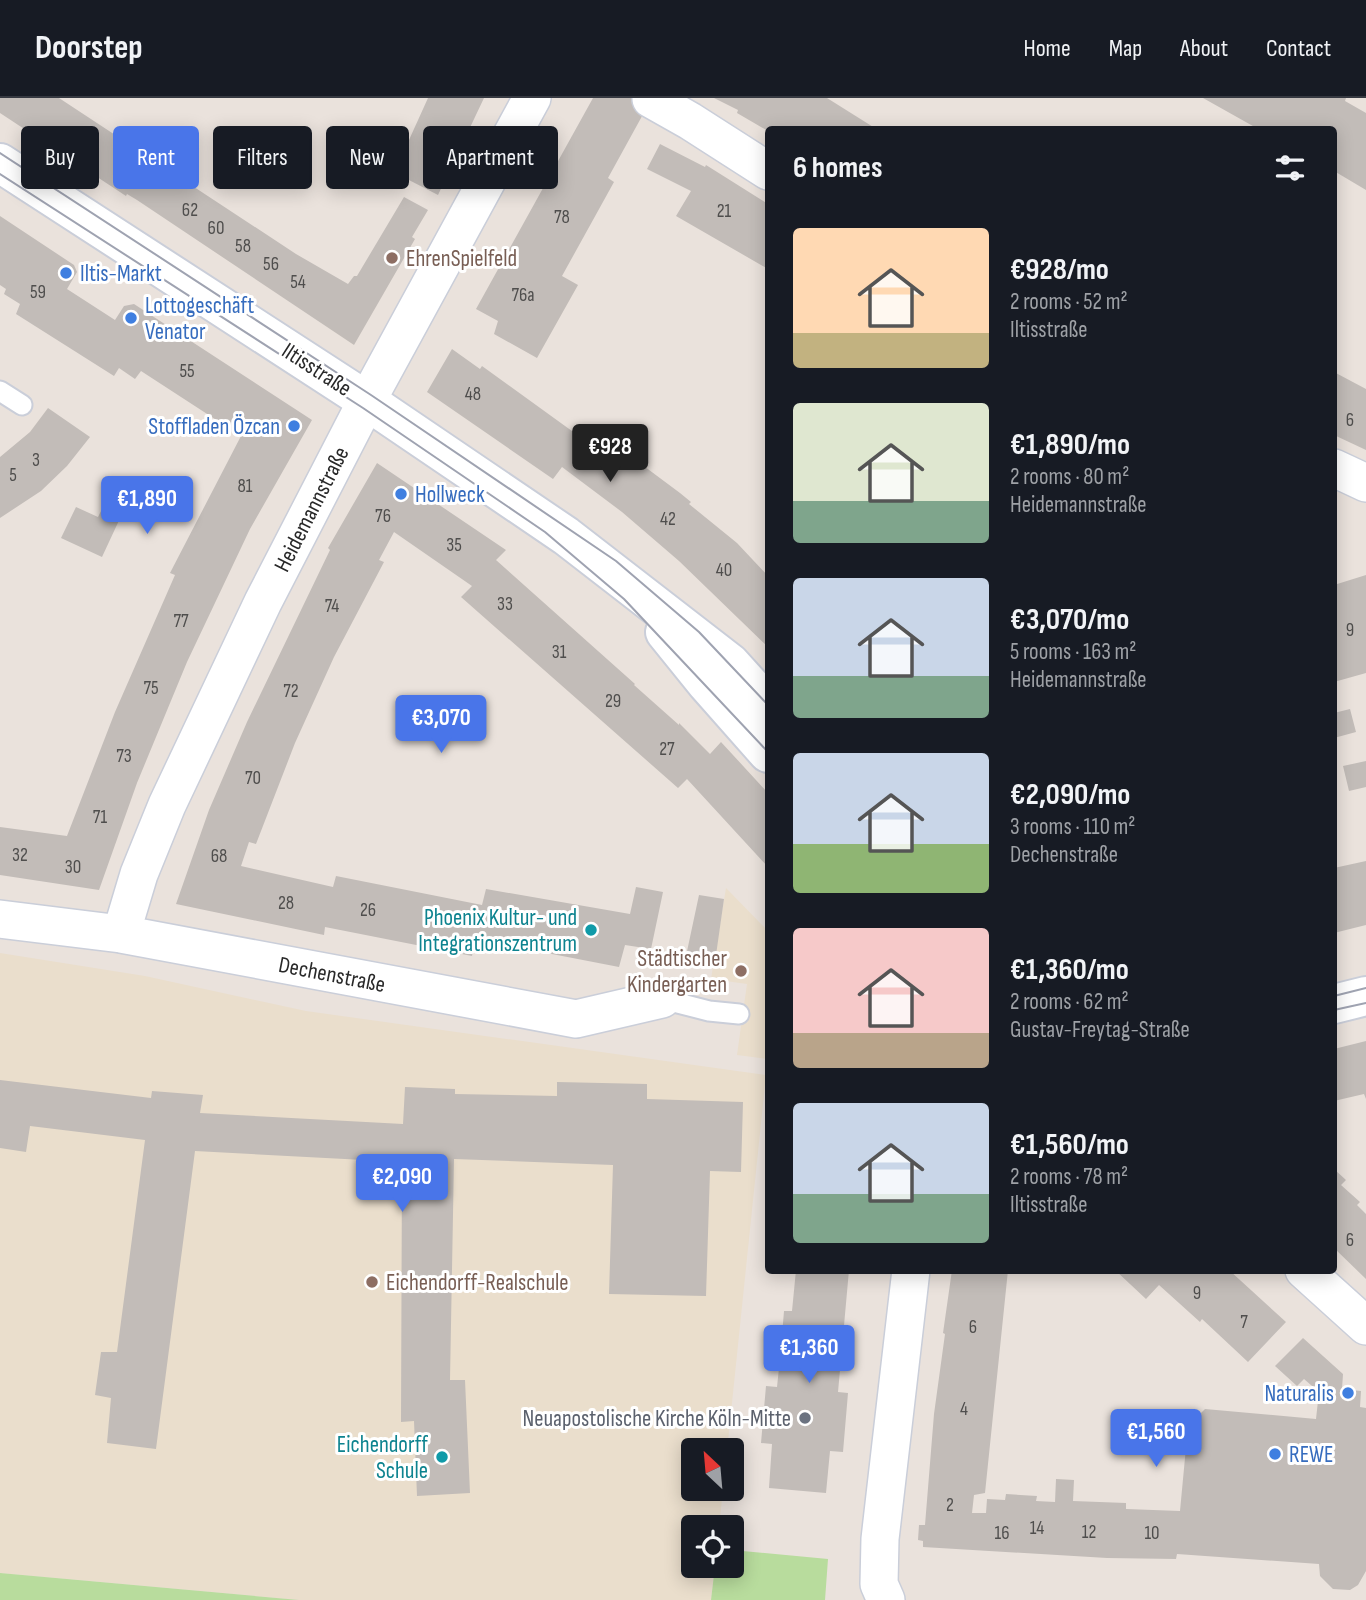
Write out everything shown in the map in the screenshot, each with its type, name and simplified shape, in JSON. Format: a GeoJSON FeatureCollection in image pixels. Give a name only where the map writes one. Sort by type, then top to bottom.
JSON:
{"type":"FeatureCollection","features":[{"type":"Feature","properties":{"kind":"street","name":"Heidemannstraße"},"geometry":{"type":"LineString","coordinates":[[121,934],[139,874],[167,805],[269,590],[367,401],[533,98]]}},
{"type":"Feature","properties":{"kind":"street"},"geometry":{"type":"LineString","coordinates":[[651,99],[691,121],[765,169]]}},
{"type":"Feature","properties":{"kind":"street","name":"Iltisstraße"},"geometry":{"type":"LineString","coordinates":[[0,163],[367,401],[566,536],[730,663],[765,702]]}},
{"type":"Feature","properties":{"kind":"street"},"geometry":{"type":"LineString","coordinates":[[1337,468],[1366,483]]}},
{"type":"Feature","properties":{"kind":"street","name":"Iltisstraße"},"geometry":{"type":"LineString","coordinates":[[627,584],[707,684],[765,749]]}},
{"type":"Feature","properties":{"kind":"street","name":"Dechenstraße"},"geometry":{"type":"LineString","coordinates":[[0,919],[121,934],[576,1019],[662,999]]}},
{"type":"Feature","properties":{"kind":"street"},"geometry":{"type":"LineString","coordinates":[[1337,1003],[1366,996]]}},
{"type":"Feature","properties":{"kind":"street"},"geometry":{"type":"LineString","coordinates":[[886,1600],[879,1584],[880,1562],[911,1274]]}},
{"type":"Feature","properties":{"kind":"street"},"geometry":{"type":"LineString","coordinates":[[1308,1274],[1366,1326]]}},
{"type":"Feature","properties":{"kind":"lane"},"geometry":{"type":"LineString","coordinates":[[0,391],[22,405]]}},
{"type":"Feature","properties":{"kind":"lane"},"geometry":{"type":"LineString","coordinates":[[662,999],[709,1011],[738,1014]]}},
{"type":"Feature","properties":{"kind":"shaded area","name":"Städtischer Kindergarten"},"geometry":{"type":"Polygon","coordinates":[[[726,888],[765,928],[765,1059],[737,1055],[747,984],[711,979],[726,888]]]}},
{"type":"Feature","properties":{"kind":"shaded area","name":"Eichendorff-Realschule"},"geometry":{"type":"Polygon","coordinates":[[[0,953],[145,976],[306,1011],[765,1075],[728,1438],[681,1438],[681,1502],[722,1502],[720,1515],[681,1515],[681,1578],[714,1578],[711,1600],[299,1600],[0,1573],[0,953]]]}},
{"type":"Feature","properties":{"kind":"green space"},"geometry":{"type":"Polygon","coordinates":[[[744,1551],[828,1559],[825,1600],[711,1600],[714,1578],[744,1578],[744,1551]]]}},
{"type":"Feature","properties":{"kind":"green space"},"geometry":{"type":"Polygon","coordinates":[[[0,1573],[299,1600],[0,1600],[0,1573]]]}},
{"type":"Feature","properties":{"kind":"building"},"geometry":{"type":"Polygon","coordinates":[[[0,98],[59,98],[113,134],[113,187],[99,178],[99,126],[21,127],[0,113],[0,98]]]}},
{"type":"Feature","properties":{"kind":"building"},"geometry":{"type":"Polygon","coordinates":[[[428,98],[484,98],[471,126],[423,126],[423,187],[409,180],[409,140],[428,98]]]}},
{"type":"Feature","properties":{"kind":"building"},"geometry":{"type":"Polygon","coordinates":[[[593,98],[652,98],[608,178],[614,182],[562,276],[578,285],[537,358],[494,334],[498,321],[476,309],[543,189],[558,189],[558,161],[593,98]]]}},
{"type":"Feature","properties":{"kind":"building"},"geometry":{"type":"Polygon","coordinates":[[[714,98],[827,98],[872,126],[765,126],[765,129],[737,113],[738,110],[714,98]]]}},
{"type":"Feature","properties":{"kind":"building"},"geometry":{"type":"Polygon","coordinates":[[[1203,98],[1346,98],[1345,101],[1366,113],[1366,190],[1337,173],[1337,126],[1253,126],[1203,98]]]}},
{"type":"Feature","properties":{"kind":"building"},"geometry":{"type":"Polygon","coordinates":[[[660,144],[705,167],[706,165],[765,202],[765,267],[676,216],[691,191],[647,169],[660,144]]]}},
{"type":"Feature","properties":{"kind":"building"},"geometry":{"type":"Polygon","coordinates":[[[115,189],[197,189],[296,254],[348,284],[357,276],[404,197],[428,210],[412,237],[415,239],[354,345],[137,200],[127,194],[126,196],[115,189]]]}},
{"type":"Feature","properties":{"kind":"building"},"geometry":{"type":"Polygon","coordinates":[[[426,189],[441,189],[438,195],[426,189]]]}},
{"type":"Feature","properties":{"kind":"building"},"geometry":{"type":"Polygon","coordinates":[[[0,216],[74,265],[77,272],[67,289],[115,320],[124,306],[134,304],[312,420],[250,529],[187,662],[137,783],[99,890],[0,875],[0,827],[67,836],[115,712],[175,575],[170,573],[241,436],[141,371],[135,379],[119,368],[114,376],[16,314],[20,304],[4,294],[6,289],[0,285],[0,216]]]}},
{"type":"Feature","properties":{"kind":"building"},"geometry":{"type":"Polygon","coordinates":[[[452,349],[480,369],[482,366],[583,439],[592,427],[618,445],[619,443],[631,453],[629,455],[691,502],[689,504],[737,543],[765,573],[765,644],[679,561],[622,512],[562,467],[553,479],[427,392],[452,349]]]}},
{"type":"Feature","properties":{"kind":"building"},"geometry":{"type":"Polygon","coordinates":[[[1337,374],[1366,389],[1366,450],[1337,436],[1337,374]]]}},
{"type":"Feature","properties":{"kind":"building"},"geometry":{"type":"Polygon","coordinates":[[[48,408],[90,437],[67,466],[41,491],[0,518],[0,457],[30,432],[48,408]]]}},
{"type":"Feature","properties":{"kind":"building"},"geometry":{"type":"Polygon","coordinates":[[[377,463],[506,550],[496,560],[679,723],[710,754],[721,742],[765,790],[765,864],[687,779],[678,788],[461,597],[472,586],[394,532],[379,560],[384,562],[334,657],[295,743],[256,844],[249,842],[241,866],[333,887],[336,876],[482,905],[486,889],[630,914],[636,887],[663,892],[651,949],[625,945],[619,967],[475,939],[472,956],[325,927],[324,935],[176,904],[209,810],[247,722],[330,550],[328,548],[377,463]]]}},
{"type":"Feature","properties":{"kind":"building"},"geometry":{"type":"Polygon","coordinates":[[[104,505],[122,514],[102,557],[61,538],[76,507],[98,517],[104,505]]]}},
{"type":"Feature","properties":{"kind":"building"},"geometry":{"type":"Polygon","coordinates":[[[1366,575],[1366,673],[1337,681],[1337,584],[1366,575]]]}},
{"type":"Feature","properties":{"kind":"building"},"geometry":{"type":"Polygon","coordinates":[[[1350,709],[1356,732],[1337,737],[1337,712],[1350,709]]]}},
{"type":"Feature","properties":{"kind":"building"},"geometry":{"type":"Polygon","coordinates":[[[1366,761],[1366,787],[1349,791],[1343,766],[1366,761]]]}},
{"type":"Feature","properties":{"kind":"building"},"geometry":{"type":"Polygon","coordinates":[[[1366,861],[1366,925],[1337,932],[1337,867],[1366,861]]]}},
{"type":"Feature","properties":{"kind":"building"},"geometry":{"type":"Polygon","coordinates":[[[699,895],[724,899],[715,962],[686,956],[699,895]]]}},
{"type":"Feature","properties":{"kind":"building"},"geometry":{"type":"Polygon","coordinates":[[[1366,1041],[1366,1099],[1364,1094],[1337,1100],[1337,1048],[1366,1041]]]}},
{"type":"Feature","properties":{"kind":"building"},"geometry":{"type":"Polygon","coordinates":[[[0,1080],[151,1098],[152,1091],[203,1095],[200,1113],[403,1124],[405,1087],[455,1089],[455,1094],[557,1096],[557,1082],[647,1084],[647,1099],[743,1102],[741,1172],[710,1171],[706,1296],[609,1294],[613,1165],[454,1159],[450,1380],[465,1380],[470,1493],[417,1496],[414,1421],[401,1422],[402,1162],[195,1151],[156,1449],[107,1443],[111,1398],[95,1395],[101,1352],[117,1352],[145,1140],[30,1126],[26,1152],[0,1148],[0,1080]]]}},
{"type":"Feature","properties":{"kind":"building"},"geometry":{"type":"Polygon","coordinates":[[[1337,1172],[1346,1180],[1341,1185],[1360,1202],[1357,1205],[1366,1214],[1366,1279],[1337,1251],[1337,1172]]]}},
{"type":"Feature","properties":{"kind":"building"},"geometry":{"type":"Polygon","coordinates":[[[796,1274],[849,1274],[838,1392],[848,1393],[843,1452],[830,1451],[826,1493],[769,1488],[772,1444],[761,1443],[766,1386],[777,1387],[781,1349],[785,1350],[787,1335],[782,1335],[784,1311],[792,1311],[796,1274]]]}},
{"type":"Feature","properties":{"kind":"building"},"geometry":{"type":"Polygon","coordinates":[[[951,1274],[1008,1274],[985,1493],[974,1495],[972,1513],[986,1513],[987,1499],[1005,1500],[1006,1494],[1037,1496],[1036,1501],[1055,1502],[1056,1479],[1074,1480],[1073,1501],[1126,1503],[1126,1509],[1180,1511],[1188,1426],[1205,1409],[1316,1419],[1319,1392],[1304,1379],[1297,1386],[1275,1366],[1303,1338],[1343,1374],[1342,1389],[1361,1391],[1360,1407],[1366,1408],[1366,1571],[1358,1585],[1350,1590],[1333,1589],[1320,1576],[1319,1564],[1177,1554],[1176,1559],[1107,1558],[923,1547],[923,1541],[918,1540],[919,1525],[925,1525],[943,1333],[951,1274]]]}},
{"type":"Feature","properties":{"kind":"building"},"geometry":{"type":"Polygon","coordinates":[[[1119,1274],[1233,1274],[1286,1322],[1248,1362],[1202,1319],[1200,1322],[1159,1285],[1146,1299],[1119,1274]]]}},
{"type":"Feature","properties":{"kind":"tram line"},"geometry":{"type":"LineString","coordinates":[[0,153],[371,395],[616,561],[699,632],[765,702]]}},
{"type":"Feature","properties":{"kind":"tram line"},"geometry":{"type":"LineString","coordinates":[[0,174],[363,408],[545,532],[624,599],[765,749]]}},
{"type":"Feature","properties":{"kind":"tram line"},"geometry":{"type":"LineString","coordinates":[[1337,995],[1366,988]]}},
{"type":"Feature","properties":{"kind":"tram line"},"geometry":{"type":"LineString","coordinates":[[1337,1009],[1366,1003]]}},
{"type":"Feature","properties":{"kind":"place","name":"EhrenSpielfeld"},"geometry":{"type":"Point","coordinates":[392,258]}},
{"type":"Feature","properties":{"kind":"place","name":"Iltis-Markt"},"geometry":{"type":"Point","coordinates":[66,273]}},
{"type":"Feature","properties":{"kind":"place","name":"Lottogeschäft Venator"},"geometry":{"type":"Point","coordinates":[131,318]}},
{"type":"Feature","properties":{"kind":"place","name":"Stoffladen Özcan"},"geometry":{"type":"Point","coordinates":[294,426]}},
{"type":"Feature","properties":{"kind":"place","name":"Hollweck"},"geometry":{"type":"Point","coordinates":[401,494]}},
{"type":"Feature","properties":{"kind":"place","name":"Phoenix Kultur- und Integrationszentrum"},"geometry":{"type":"Point","coordinates":[591,930]}},
{"type":"Feature","properties":{"kind":"place","name":"Städtischer Kindergarten"},"geometry":{"type":"Point","coordinates":[741,971]}},
{"type":"Feature","properties":{"kind":"place","name":"Eichendorff-Realschule"},"geometry":{"type":"Point","coordinates":[372,1282]}},
{"type":"Feature","properties":{"kind":"place","name":"Naturalis"},"geometry":{"type":"Point","coordinates":[1348,1393]}},
{"type":"Feature","properties":{"kind":"place","name":"Neuapostolische Kirche Köln-Mitte"},"geometry":{"type":"Point","coordinates":[805,1418]}},
{"type":"Feature","properties":{"kind":"place","name":"REWE"},"geometry":{"type":"Point","coordinates":[1275,1454]}},
{"type":"Feature","properties":{"kind":"place","name":"Eichendorff Schule"},"geometry":{"type":"Point","coordinates":[442,1457]}}]}
